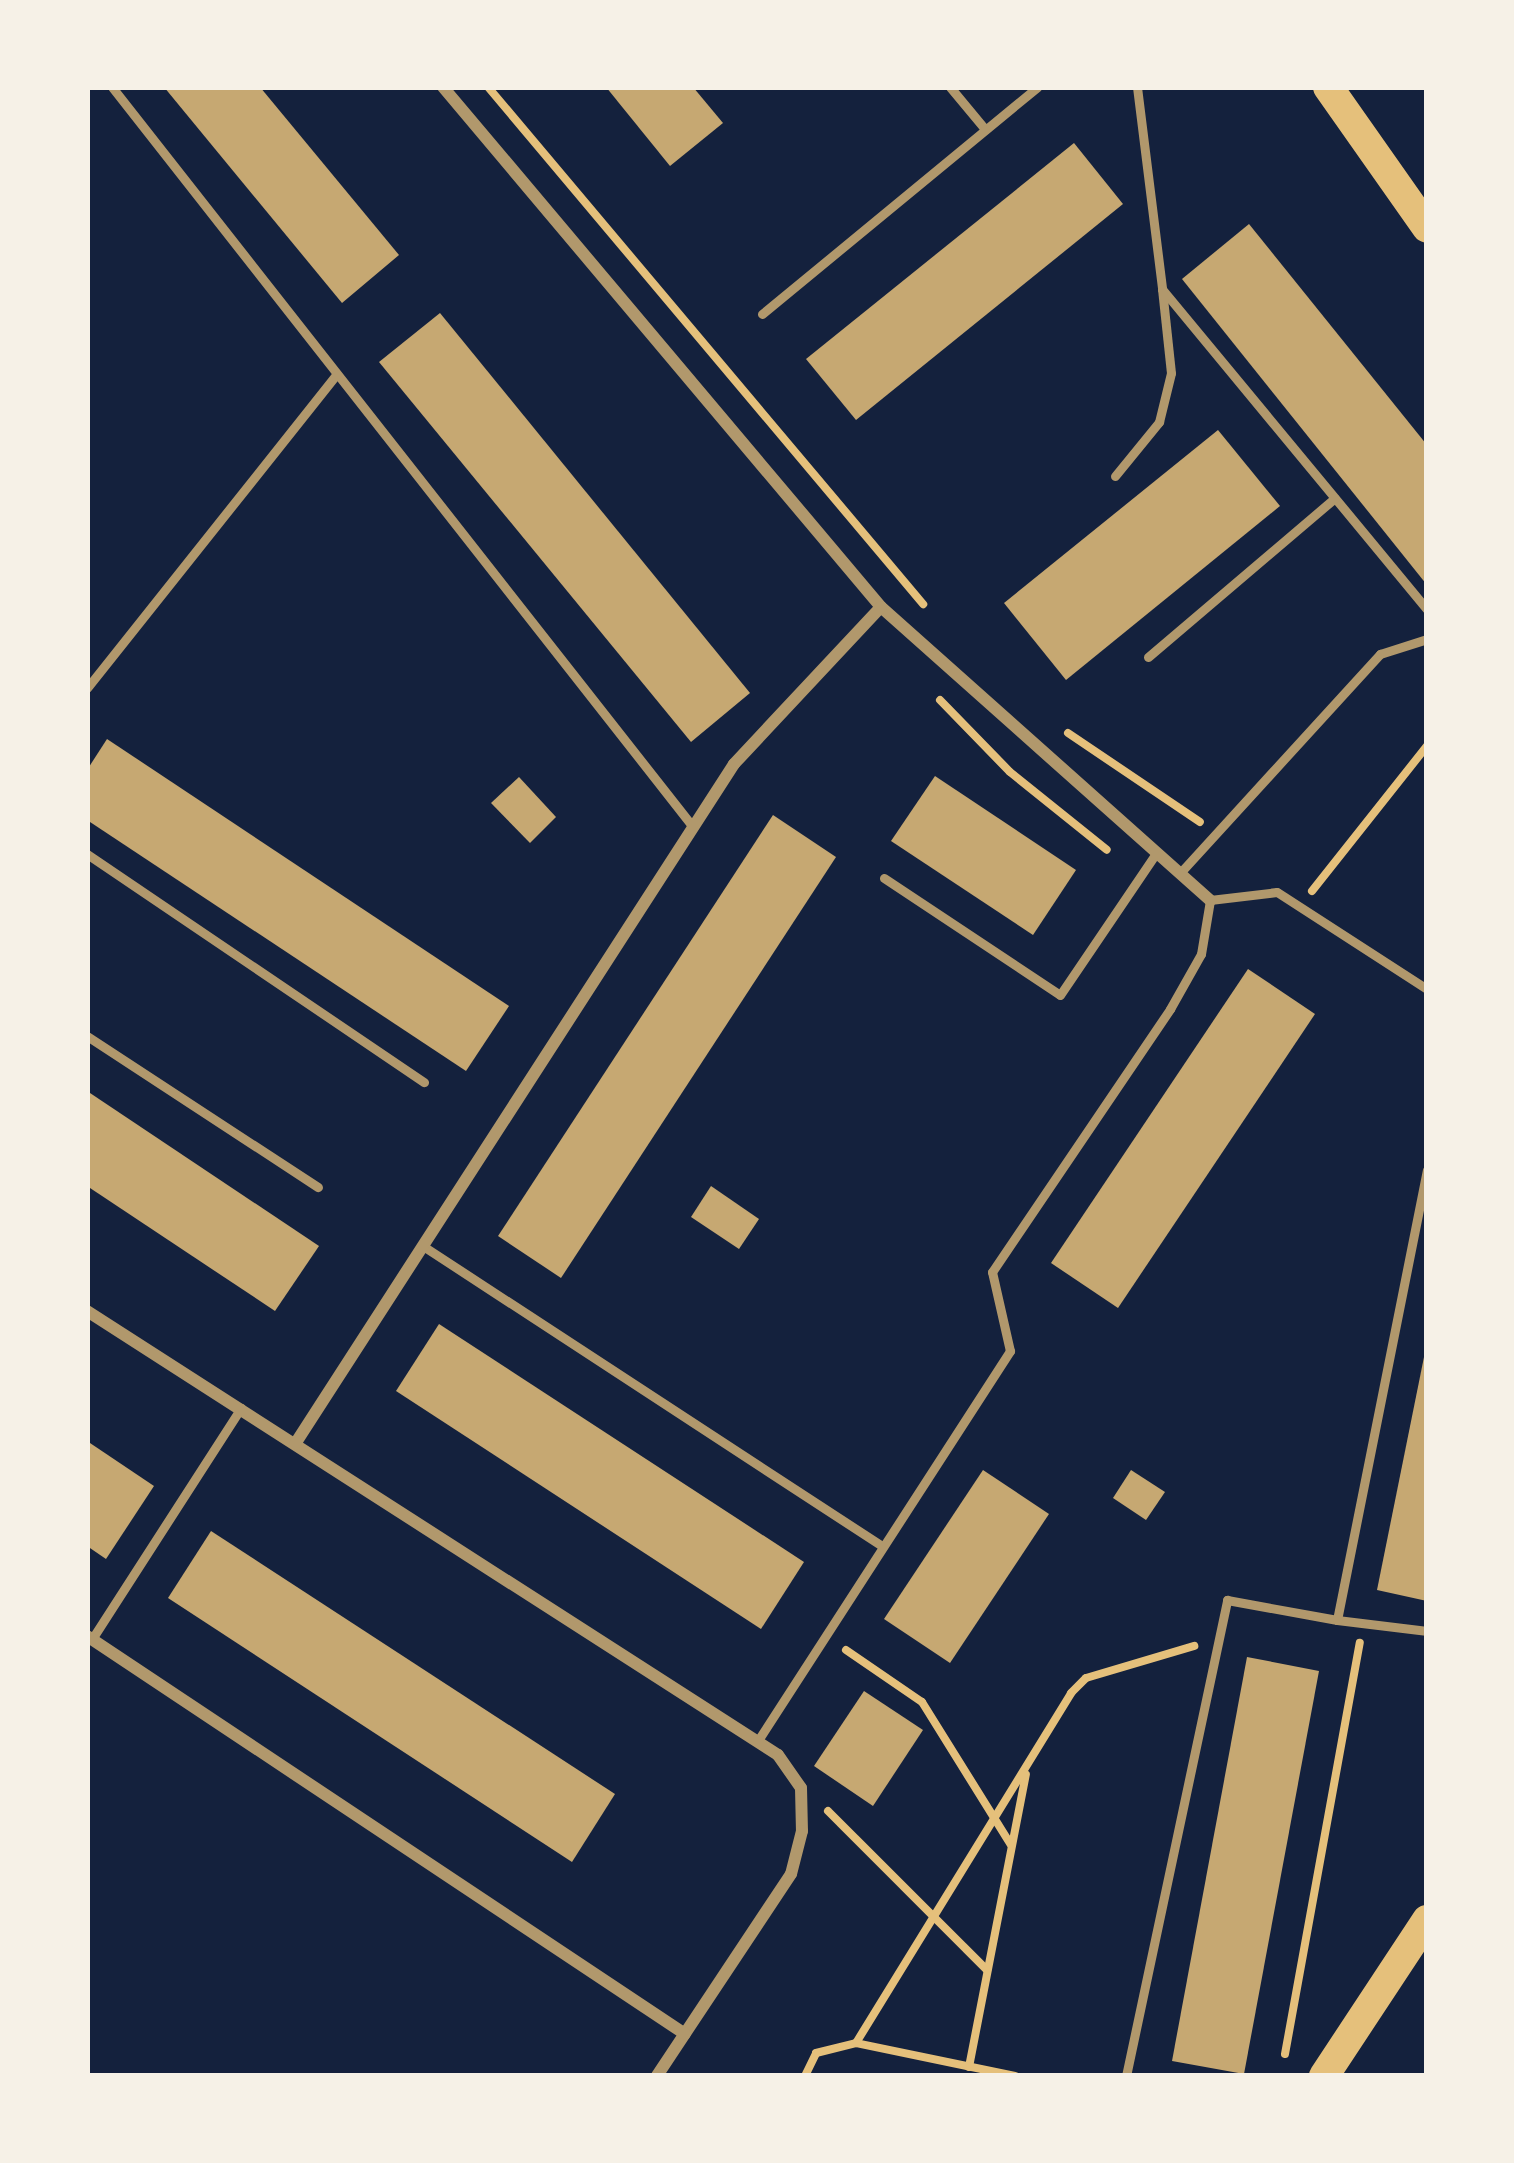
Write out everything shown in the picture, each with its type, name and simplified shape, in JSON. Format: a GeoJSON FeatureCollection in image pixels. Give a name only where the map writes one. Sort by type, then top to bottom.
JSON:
{"type":"FeatureCollection","features":[{"type":"Feature","properties":{"kind":"main road"},"geometry":{"type":"LineString","coordinates":[[1328,87],[1427,228]]}},
{"type":"Feature","properties":{"kind":"main road"},"geometry":{"type":"LineString","coordinates":[[1324,2076],[1427,1920]]}},
{"type":"Feature","properties":{"kind":"street"},"geometry":{"type":"LineString","coordinates":[[443,87],[881,607],[1210,900]]}},
{"type":"Feature","properties":{"kind":"street"},"geometry":{"type":"LineString","coordinates":[[295,1444],[734,764],[881,607]]}},
{"type":"Feature","properties":{"kind":"street"},"geometry":{"type":"LineString","coordinates":[[87,1311],[778,1755],[801,1788],[802,1831],[791,1874],[657,2076]]}},
{"type":"Feature","properties":{"kind":"street"},"geometry":{"type":"LineString","coordinates":[[89,1638],[686,2033]]}},
{"type":"Feature","properties":{"kind":"lane"},"geometry":{"type":"LineString","coordinates":[[112,87],[693,827]]}},
{"type":"Feature","properties":{"kind":"lane"},"geometry":{"type":"LineString","coordinates":[[950,87],[985,129]]}},
{"type":"Feature","properties":{"kind":"lane"},"geometry":{"type":"LineString","coordinates":[[762,314],[1036,87]]}},
{"type":"Feature","properties":{"kind":"lane"},"geometry":{"type":"LineString","coordinates":[[1115,476],[1159,422],[1171,373],[1137,87]]}},
{"type":"Feature","properties":{"kind":"lane"},"geometry":{"type":"LineString","coordinates":[[1162,290],[1427,609]]}},
{"type":"Feature","properties":{"kind":"lane"},"geometry":{"type":"LineString","coordinates":[[87,688],[337,374]]}},
{"type":"Feature","properties":{"kind":"lane"},"geometry":{"type":"LineString","coordinates":[[1148,657],[1335,498]]}},
{"type":"Feature","properties":{"kind":"lane"},"geometry":{"type":"LineString","coordinates":[[1180,873],[1380,655],[1427,639]]}},
{"type":"Feature","properties":{"kind":"lane"},"geometry":{"type":"LineString","coordinates":[[884,878],[1060,995],[1156,853]]}},
{"type":"Feature","properties":{"kind":"lane"},"geometry":{"type":"LineString","coordinates":[[87,854],[424,1082]]}},
{"type":"Feature","properties":{"kind":"lane"},"geometry":{"type":"LineString","coordinates":[[757,1742],[1010,1352],[992,1272],[1170,1009],[1201,954],[1210,900],[1277,892],[1427,989]]}},
{"type":"Feature","properties":{"kind":"lane"},"geometry":{"type":"LineString","coordinates":[[87,1036],[318,1187]]}},
{"type":"Feature","properties":{"kind":"lane"},"geometry":{"type":"LineString","coordinates":[[1337,1620],[1427,1170]]}},
{"type":"Feature","properties":{"kind":"lane"},"geometry":{"type":"LineString","coordinates":[[423,1246],[881,1546]]}},
{"type":"Feature","properties":{"kind":"lane"},"geometry":{"type":"LineString","coordinates":[[89,1638],[242,1408]]}},
{"type":"Feature","properties":{"kind":"lane"},"geometry":{"type":"LineString","coordinates":[[1126,2076],[1227,1600],[1427,1631]]}},
{"type":"Feature","properties":{"kind":"path"},"geometry":{"type":"LineString","coordinates":[[488,87],[932,616]]}},
{"type":"Feature","properties":{"kind":"path"},"geometry":{"type":"LineString","coordinates":[[1064,730],[1216,833]]}},
{"type":"Feature","properties":{"kind":"path"},"geometry":{"type":"LineString","coordinates":[[1300,907],[1427,746]]}},
{"type":"Feature","properties":{"kind":"path"},"geometry":{"type":"LineString","coordinates":[[1285,2054],[1364,1619]]}},
{"type":"Feature","properties":{"kind":"path"},"geometry":{"type":"LineString","coordinates":[[824,1636],[922,1702],[992,1822],[1012,1846]]}},
{"type":"Feature","properties":{"kind":"path"},"geometry":{"type":"LineString","coordinates":[[856,2043],[1028,1763],[1086,1678],[1219,1638]]}},
{"type":"Feature","properties":{"kind":"path"},"geometry":{"type":"LineString","coordinates":[[969,2067],[1028,1763]]}},
{"type":"Feature","properties":{"kind":"path"},"geometry":{"type":"LineString","coordinates":[[801,1788],[988,1971]]}},
{"type":"Feature","properties":{"kind":"path"},"geometry":{"type":"LineString","coordinates":[[805,2076],[816,2053],[856,2043],[1015,2076]]}},
{"type":"Feature","properties":{"kind":"building"},"geometry":{"type":"Polygon","coordinates":[[[164,87],[260,87],[399,255],[342,303],[164,87]]]}},
{"type":"Feature","properties":{"kind":"building"},"geometry":{"type":"Polygon","coordinates":[[[606,87],[693,87],[723,123],[670,166],[606,87]]]}},
{"type":"Feature","properties":{"kind":"building"},"geometry":{"type":"Polygon","coordinates":[[[1074,143],[1123,204],[856,420],[806,359],[1074,143]]]}},
{"type":"Feature","properties":{"kind":"building"},"geometry":{"type":"Polygon","coordinates":[[[1249,224],[1427,445],[1427,585],[1182,279],[1249,224]]]}},
{"type":"Feature","properties":{"kind":"building"},"geometry":{"type":"Polygon","coordinates":[[[440,313],[750,693],[691,742],[379,362],[440,313]]]}},
{"type":"Feature","properties":{"kind":"building"},"geometry":{"type":"Polygon","coordinates":[[[1218,430],[1280,506],[1066,680],[1004,603],[1218,430]]]}},
{"type":"Feature","properties":{"kind":"building"},"geometry":{"type":"Polygon","coordinates":[[[107,739],[509,1006],[466,1071],[87,820],[87,770],[107,739]]]}},
{"type":"Feature","properties":{"kind":"building"},"geometry":{"type":"Polygon","coordinates":[[[935,776],[1076,870],[1033,935],[891,841],[935,776]]]}},
{"type":"Feature","properties":{"kind":"building"},"geometry":{"type":"Polygon","coordinates":[[[519,777],[556,817],[530,843],[491,803],[519,777]]]}},
{"type":"Feature","properties":{"kind":"building"},"geometry":{"type":"Polygon","coordinates":[[[773,815],[836,857],[561,1278],[498,1236],[773,815]]]}},
{"type":"Feature","properties":{"kind":"building"},"geometry":{"type":"Polygon","coordinates":[[[1248,969],[1315,1014],[1118,1308],[1051,1263],[1248,969]]]}},
{"type":"Feature","properties":{"kind":"building"},"geometry":{"type":"Polygon","coordinates":[[[87,1091],[319,1246],[275,1311],[87,1186],[87,1091]]]}},
{"type":"Feature","properties":{"kind":"building"},"geometry":{"type":"Polygon","coordinates":[[[711,1186],[759,1219],[739,1249],[691,1217],[711,1186]]]}},
{"type":"Feature","properties":{"kind":"building"},"geometry":{"type":"Polygon","coordinates":[[[439,1324],[804,1562],[761,1629],[396,1391],[439,1324]]]}},
{"type":"Feature","properties":{"kind":"building"},"geometry":{"type":"Polygon","coordinates":[[[1427,1352],[1427,1601],[1377,1590],[1427,1352]]]}},
{"type":"Feature","properties":{"kind":"building"},"geometry":{"type":"Polygon","coordinates":[[[87,1441],[154,1486],[106,1559],[87,1546],[87,1441]]]}},
{"type":"Feature","properties":{"kind":"building"},"geometry":{"type":"Polygon","coordinates":[[[983,1470],[1049,1514],[950,1663],[884,1619],[983,1470]]]}},
{"type":"Feature","properties":{"kind":"building"},"geometry":{"type":"Polygon","coordinates":[[[1131,1470],[1165,1492],[1146,1520],[1113,1498],[1131,1470]]]}},
{"type":"Feature","properties":{"kind":"building"},"geometry":{"type":"Polygon","coordinates":[[[211,1531],[615,1794],[572,1862],[168,1598],[211,1531]]]}},
{"type":"Feature","properties":{"kind":"building"},"geometry":{"type":"Polygon","coordinates":[[[1247,1657],[1319,1671],[1244,2074],[1172,2061],[1247,1657]]]}},
{"type":"Feature","properties":{"kind":"building"},"geometry":{"type":"Polygon","coordinates":[[[864,1691],[923,1730],[873,1806],[814,1766],[864,1691]]]}}]}
